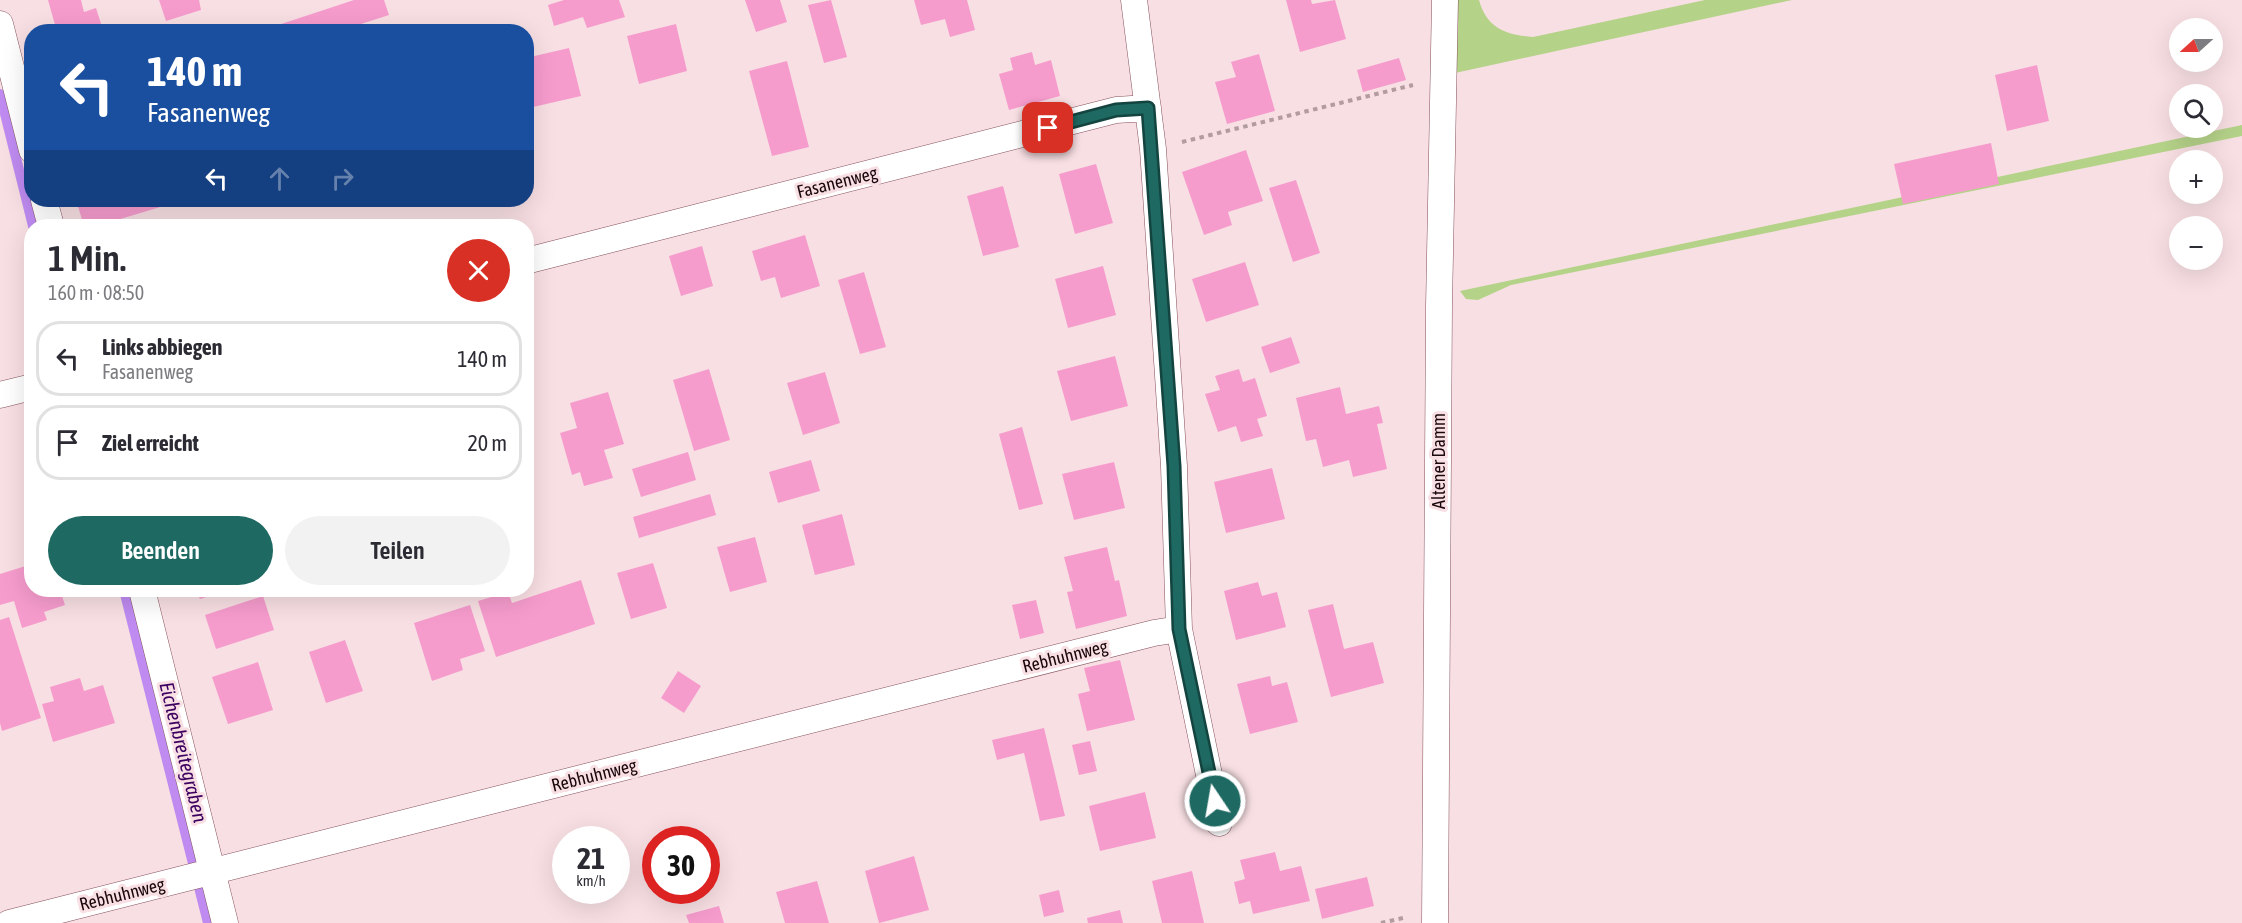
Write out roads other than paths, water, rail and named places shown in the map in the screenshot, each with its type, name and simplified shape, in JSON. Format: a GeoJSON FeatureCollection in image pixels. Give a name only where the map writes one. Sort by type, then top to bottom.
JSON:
{"type":"FeatureCollection","features":[{"type":"Feature","properties":{"kind":"street"},"geometry":{"type":"LineString","coordinates":[[1134,0],[1153,149],[1174,466],[1179,629],[1219,823]]}},
{"type":"Feature","properties":{"kind":"street","name":"Altener Damm"},"geometry":{"type":"LineString","coordinates":[[1435,923],[1439,306],[1445,0]]}},
{"type":"Feature","properties":{"kind":"street"},"geometry":{"type":"LineString","coordinates":[[0,24],[24,118]]}},
{"type":"Feature","properties":{"kind":"street","name":"Fasanenweg"},"geometry":{"type":"LineString","coordinates":[[534,259],[1116,110],[1148,108]]}},
{"type":"Feature","properties":{"kind":"street"},"geometry":{"type":"LineString","coordinates":[[0,394],[24,389]]}},
{"type":"Feature","properties":{"kind":"street"},"geometry":{"type":"LineString","coordinates":[[143,597],[201,875],[225,923]]}},
{"type":"Feature","properties":{"kind":"street","name":"Rebhuhnweg"},"geometry":{"type":"LineString","coordinates":[[9,923],[1154,633],[1179,629]]}},
{"type":"Feature","properties":{"kind":"waterway","name":"Eichenbreitegraben"},"geometry":{"type":"LineString","coordinates":[[0,94],[24,190]]}},
{"type":"Feature","properties":{"kind":"waterway","name":"Eichenbreitegraben"},"geometry":{"type":"LineString","coordinates":[[28,207],[31,219]]}},
{"type":"Feature","properties":{"kind":"waterway","name":"Eichenbreitegraben"},"geometry":{"type":"LineString","coordinates":[[126,597],[208,923]]}}]}
